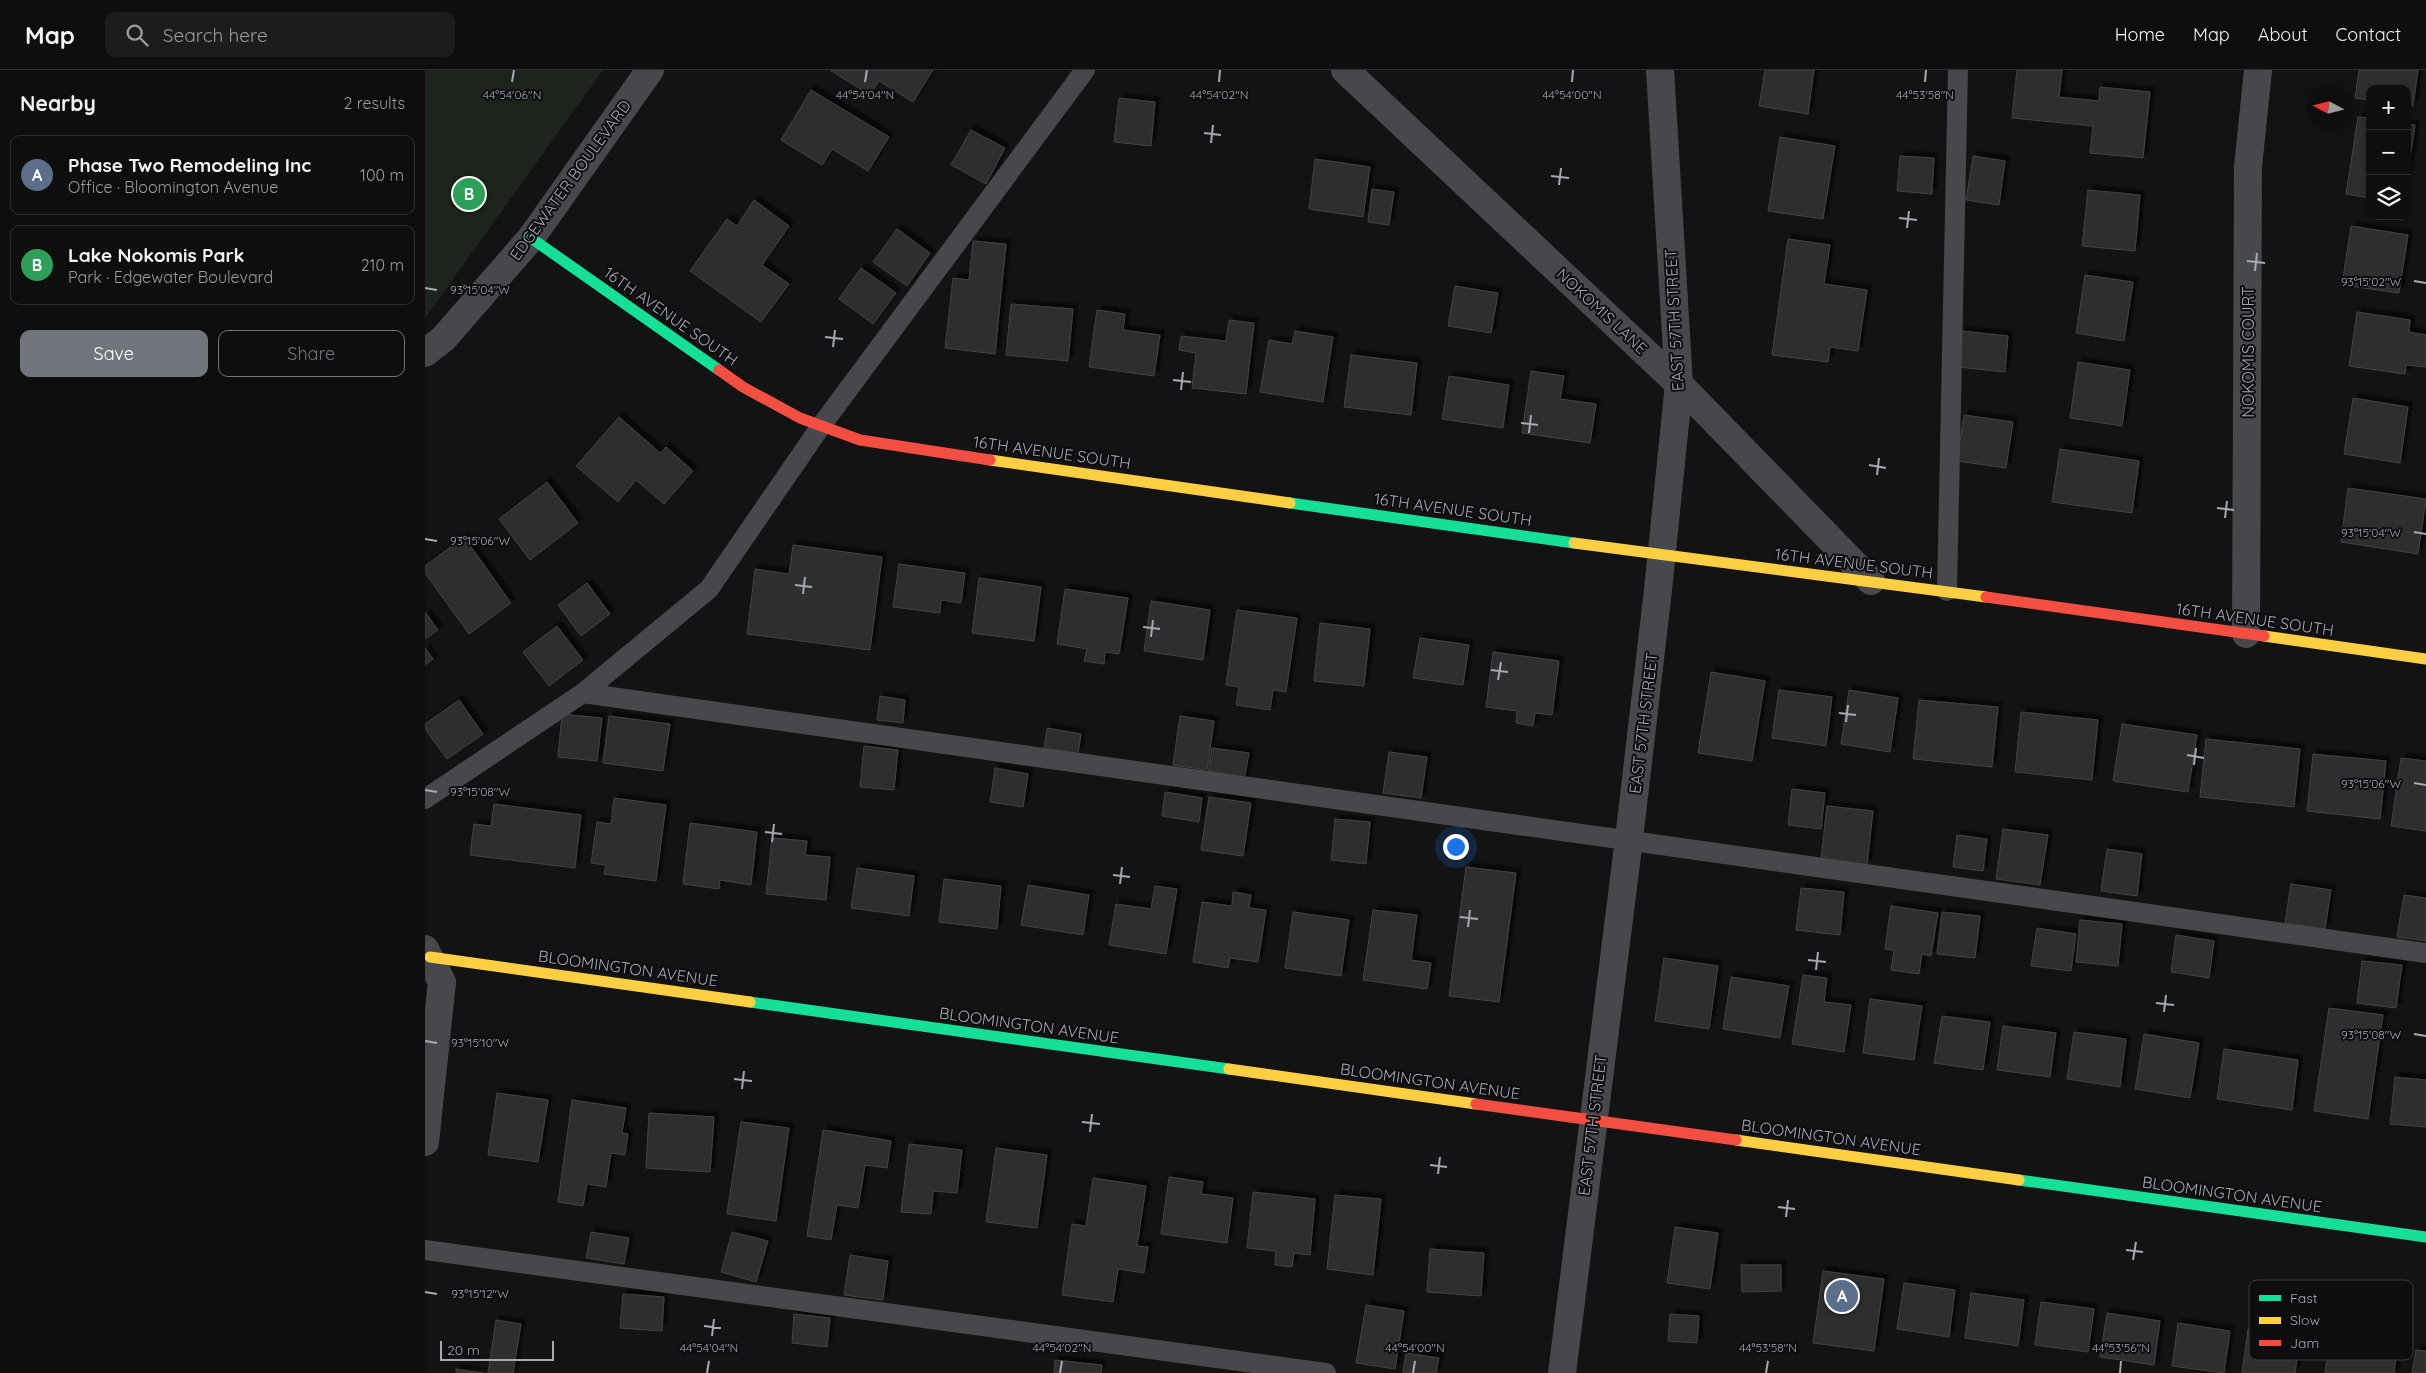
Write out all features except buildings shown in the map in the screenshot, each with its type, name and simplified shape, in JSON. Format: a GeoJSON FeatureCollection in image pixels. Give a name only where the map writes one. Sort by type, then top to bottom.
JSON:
{"type":"FeatureCollection","features":[{"type":"Feature","properties":{"kind":"street","name":"EDGEWATER BOULEVARD"},"geometry":{"type":"LineString","coordinates":[[425,353],[445,338],[531,238],[650,70]]}},
{"type":"Feature","properties":{"kind":"street","name":"NOKOMIS LANE"},"geometry":{"type":"LineString","coordinates":[[1345,70],[1679,384],[1871,581]]}},
{"type":"Feature","properties":{"kind":"street","name":"EAST 57TH STREET"},"geometry":{"type":"LineString","coordinates":[[1563,1373],[1629,839],[1662,555],[1679,384],[1660,70]]}},
{"type":"Feature","properties":{"kind":"street","name":"NOKOMIS COURT"},"geometry":{"type":"LineString","coordinates":[[2246,634],[2248,167],[2258,70]]}},
{"type":"Feature","properties":{"kind":"street","name":"16TH AVENUE SOUTH"},"geometry":{"type":"LineString","coordinates":[[531,238],[743,387],[799,418],[860,440],[924,451],[1662,555],[1947,591],[2426,659]]}},
{"type":"Feature","properties":{"kind":"street","name":"BLOOMINGTON AVENUE"},"geometry":{"type":"LineString","coordinates":[[428,953],[2426,1238]]}},
{"type":"Feature","properties":{"kind":"street"},"geometry":{"type":"LineString","coordinates":[[425,1142],[442,982],[428,953]]}},
{"type":"Feature","properties":{"kind":"lane"},"geometry":{"type":"LineString","coordinates":[[425,799],[583,693],[709,589],[821,426],[1085,70]]}},
{"type":"Feature","properties":{"kind":"lane"},"geometry":{"type":"LineString","coordinates":[[1947,591],[1958,70]]}},
{"type":"Feature","properties":{"kind":"lane"},"geometry":{"type":"LineString","coordinates":[[583,693],[1629,839],[2426,953]]}},
{"type":"Feature","properties":{"kind":"lane"},"geometry":{"type":"LineString","coordinates":[[425,1250],[1325,1373]]}},
{"type":"Feature","properties":{"kind":"shaded area"},"geometry":{"type":"Polygon","coordinates":[[[425,70],[603,70],[425,318],[425,70]]]}},
{"type":"Feature","properties":{"kind":"traffic: fast"},"geometry":{"type":"LineString","coordinates":[[531,238],[719,370]]}},
{"type":"Feature","properties":{"kind":"traffic: fast"},"geometry":{"type":"LineString","coordinates":[[1290,503],[1574,543]]}},
{"type":"Feature","properties":{"kind":"traffic: fast"},"geometry":{"type":"LineString","coordinates":[[750,1002],[1229,1069]]}},
{"type":"Feature","properties":{"kind":"traffic: fast"},"geometry":{"type":"LineString","coordinates":[[2019,1180],[2426,1237]]}},
{"type":"Feature","properties":{"kind":"traffic: slow"},"geometry":{"type":"LineString","coordinates":[[990,460],[1290,503]]}},
{"type":"Feature","properties":{"kind":"traffic: slow"},"geometry":{"type":"LineString","coordinates":[[1574,543],[1986,597]]}},
{"type":"Feature","properties":{"kind":"traffic: slow"},"geometry":{"type":"LineString","coordinates":[[2264,636],[2426,659]]}},
{"type":"Feature","properties":{"kind":"traffic: slow"},"geometry":{"type":"LineString","coordinates":[[430,957],[750,1002]]}},
{"type":"Feature","properties":{"kind":"traffic: slow"},"geometry":{"type":"LineString","coordinates":[[1229,1069],[1476,1104]]}},
{"type":"Feature","properties":{"kind":"traffic: slow"},"geometry":{"type":"LineString","coordinates":[[1736,1140],[2019,1180]]}},
{"type":"Feature","properties":{"kind":"traffic: jam"},"geometry":{"type":"LineString","coordinates":[[719,370],[743,387],[800,418],[860,440],[990,460]]}},
{"type":"Feature","properties":{"kind":"traffic: jam"},"geometry":{"type":"LineString","coordinates":[[1986,597],[2264,636]]}},
{"type":"Feature","properties":{"kind":"traffic: jam"},"geometry":{"type":"LineString","coordinates":[[1476,1104],[1736,1140]]}},
{"type":"Feature","properties":{"kind":"place","name":"Lake Nokomis Park"},"geometry":{"type":"Point","coordinates":[469,194]}},
{"type":"Feature","properties":{"kind":"place","name":"Phase Two Remodeling Inc"},"geometry":{"type":"Point","coordinates":[1842,1296]}}]}
